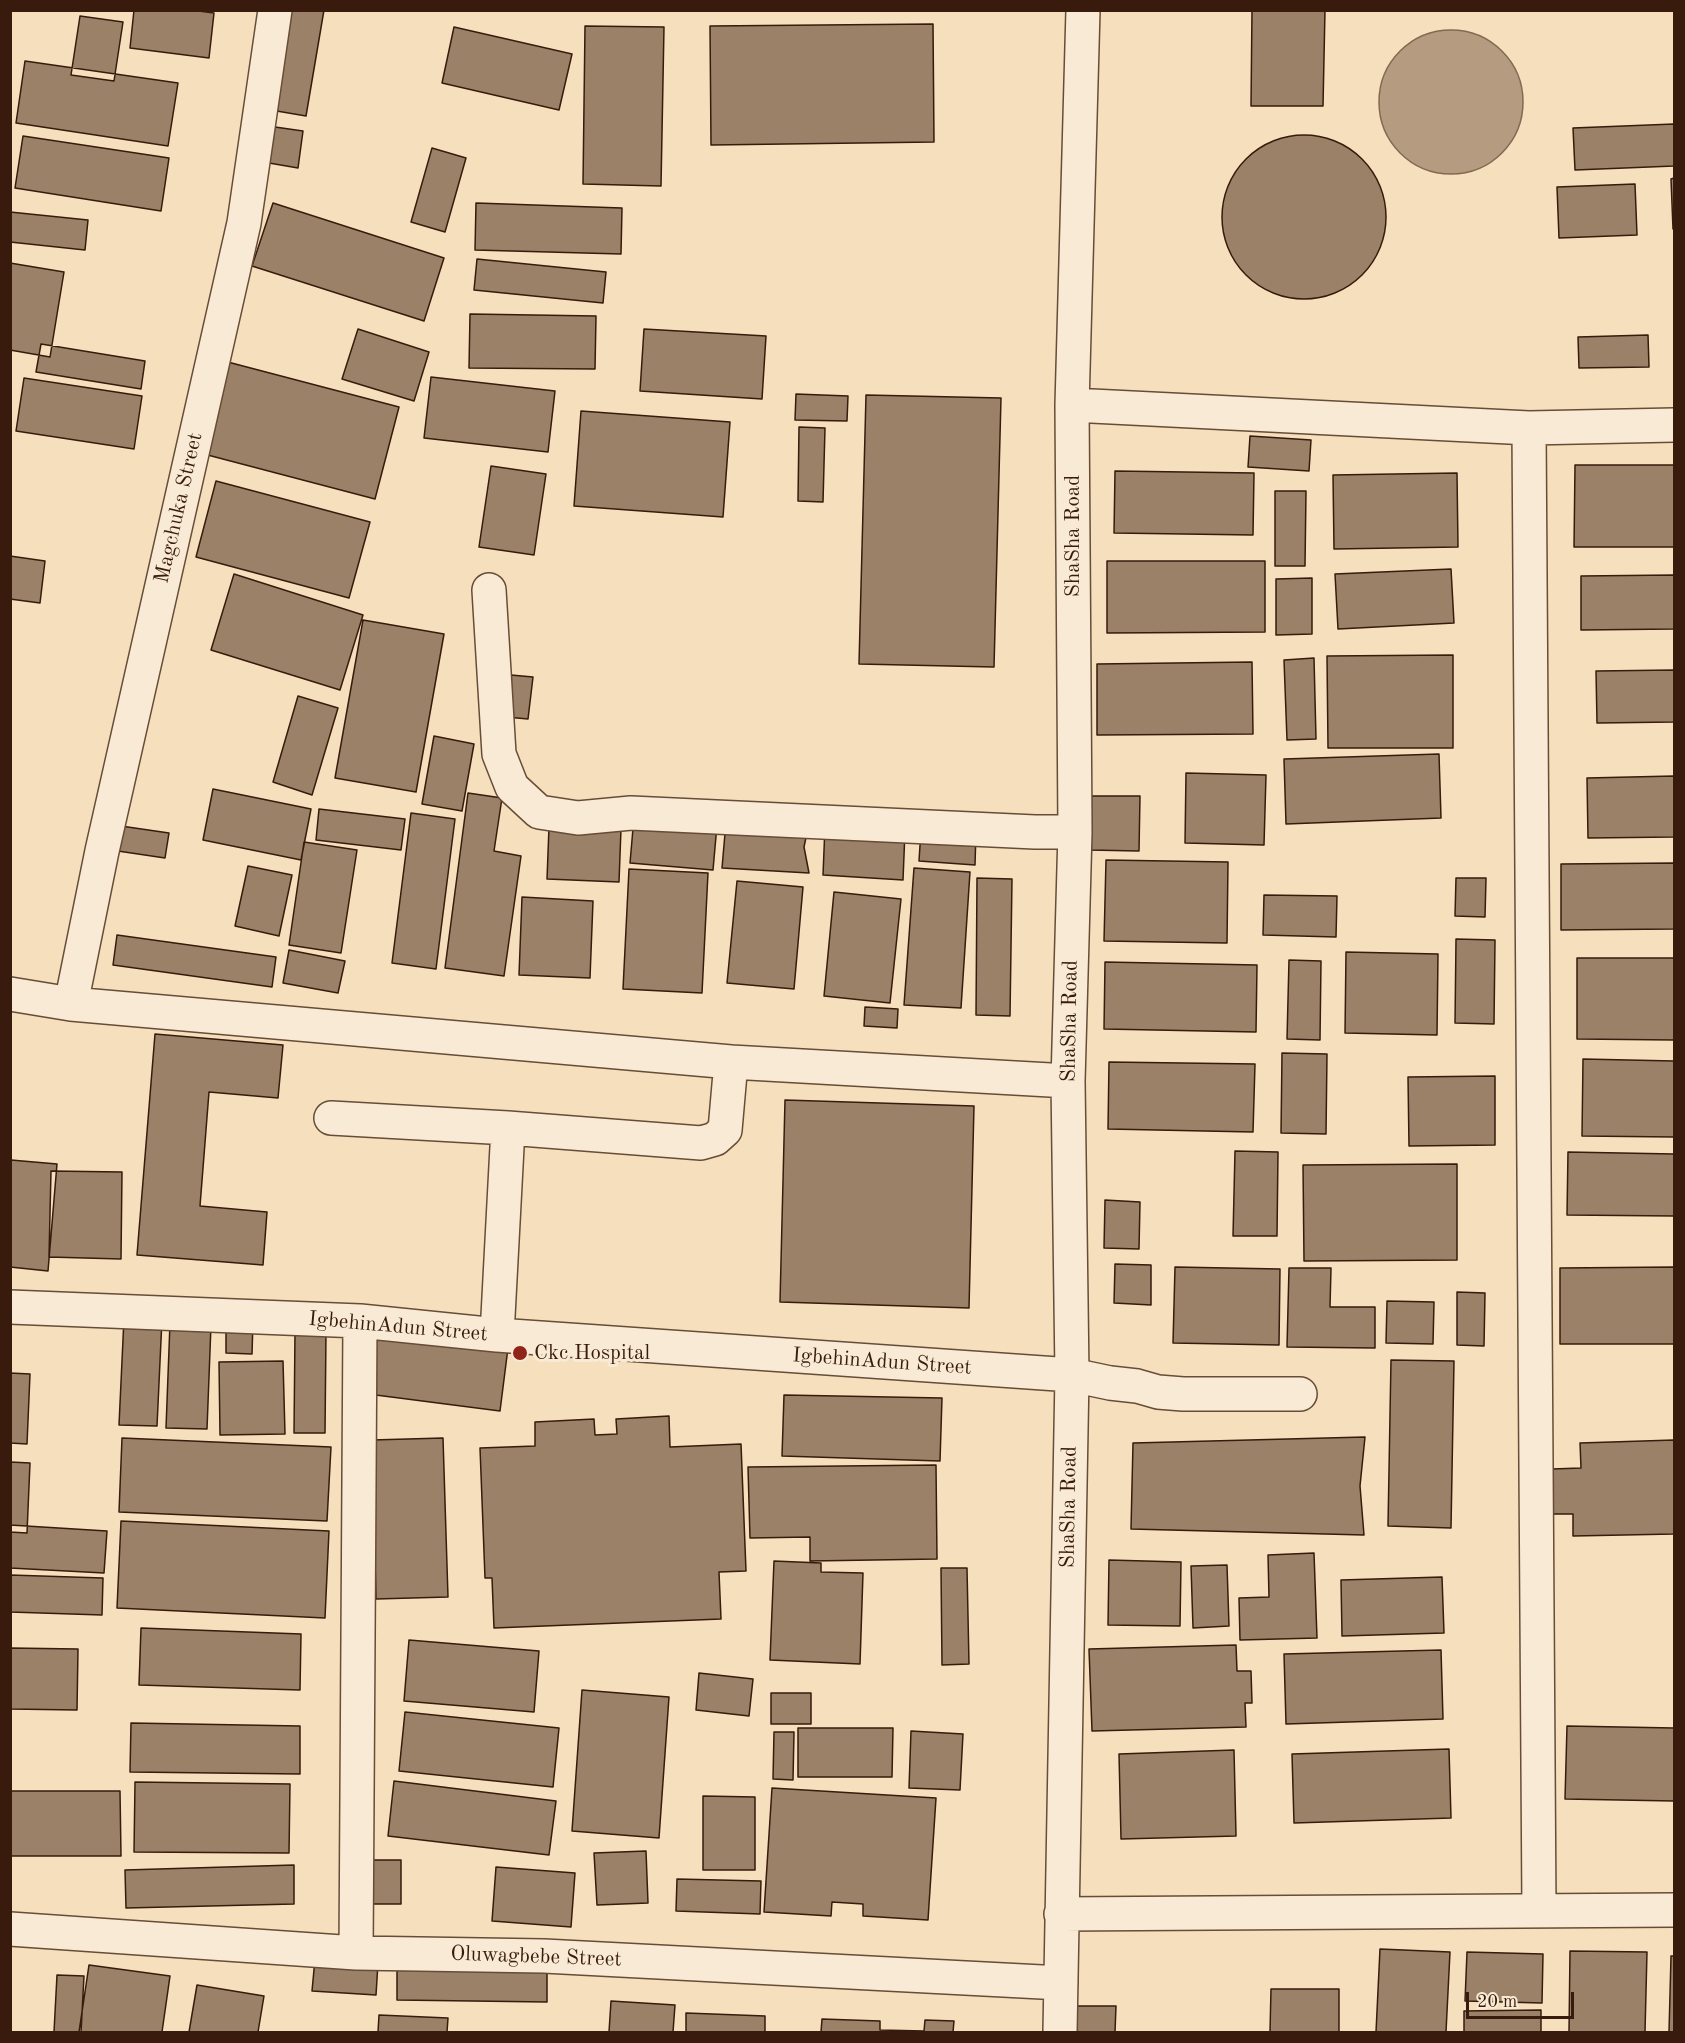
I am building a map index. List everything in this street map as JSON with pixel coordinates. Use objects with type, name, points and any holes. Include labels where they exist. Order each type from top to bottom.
[{"type":"street","name":"Magchuka Street","points":[[71,1004],[104,839],[244,223],[275,10]]},
{"type":"street","name":"ShaSha Road","points":[[1060,2032],[1072,1375],[1068,1082],[1075,832],[1072,405],[1083,10]]},
{"type":"street","points":[[1072,405],[1529,428],[1674,425]]},
{"type":"street","points":[[1529,428],[1539,1910]]},
{"type":"street","points":[[489,590],[499,754],[512,787],[539,812],[578,818],[631,813],[1075,832]]},
{"type":"street","points":[[10,994],[71,1004],[731,1062],[1068,1082]]},
{"type":"street","points":[[331,1118],[508,1128],[701,1143],[715,1139],[725,1131],[731,1062]]},
{"type":"street","points":[[497,1335],[508,1128]]},
{"type":"street","name":"IgbehinAdun Street","points":[[10,1307],[360,1321],[497,1335],[1072,1375],[1137,1386],[1158,1392],[1183,1394],[1300,1394]]},
{"type":"street","points":[[356,1953],[360,1321]]},
{"type":"street","points":[[1061,1914],[1674,1910]]},
{"type":"street","name":"Oluwagbebe Street","points":[[10,1929],[356,1953],[544,1956],[1061,1983]]},
{"type":"shaded area","points":[[1451,30],[1479,35],[1502,51],[1518,74],[1523,102],[1518,130],[1502,153],[1479,169],[1451,174],[1423,169],[1400,153],[1384,130],[1379,102],[1384,74],[1400,51],[1423,35]]},
{"type":"building","points":[[134,10],[191,10],[214,13],[209,58],[130,48]]},
{"type":"building","points":[[282,10],[324,10],[306,116],[265,109]]},
{"type":"building","points":[[1252,10],[1325,10],[1323,106],[1251,106]]},
{"type":"building","points":[[80,16],[123,22],[114,81],[71,75]]},
{"type":"building","points":[[933,24],[934,142],[711,145],[710,26]]},
{"type":"building","points":[[585,26],[664,27],[661,186],[583,184]]},
{"type":"building","points":[[454,27],[572,54],[559,110],[442,83]]},
{"type":"building","points":[[25,61],[178,83],[168,146],[16,123]]},
{"type":"building","points":[[1674,124],[1674,166],[1575,170],[1573,128]]},
{"type":"building","points":[[275,127],[303,131],[298,168],[269,163]]},
{"type":"building","points":[[1304,135],[1335,141],[1362,159],[1380,186],[1386,217],[1380,248],[1362,275],[1335,293],[1304,299],[1273,293],[1246,275],[1228,248],[1222,217],[1228,186],[1246,159],[1273,141]]},
{"type":"building","points":[[23,136],[169,158],[161,211],[15,188]]},
{"type":"building","points":[[432,148],[466,158],[445,232],[411,222]]},
{"type":"building","points":[[1674,178],[1674,229],[1673,229],[1671,179]]},
{"type":"building","points":[[1635,184],[1637,235],[1559,238],[1557,187]]},
{"type":"building","points":[[273,203],[444,258],[424,321],[252,266]]},
{"type":"building","points":[[476,203],[622,208],[621,254],[475,250]]},
{"type":"building","points":[[10,212],[88,220],[85,250],[10,242]]},
{"type":"building","points":[[477,259],[606,272],[603,303],[474,290]]},
{"type":"building","points":[[10,263],[64,272],[50,357],[10,350]]},
{"type":"building","points":[[470,314],[596,316],[595,369],[469,368]]},
{"type":"building","points":[[358,329],[429,352],[414,401],[342,379]]},
{"type":"building","points":[[644,329],[766,336],[762,399],[640,391]]},
{"type":"building","points":[[1648,335],[1649,367],[1579,368],[1578,337]]},
{"type":"building","points":[[41,344],[145,361],[141,389],[36,372]]},
{"type":"building","points":[[224,361],[399,407],[375,499],[200,453]]},
{"type":"building","points":[[431,377],[555,391],[548,452],[424,438]]},
{"type":"building","points":[[24,378],[142,396],[134,449],[16,431]]},
{"type":"building","points":[[796,394],[848,396],[847,421],[795,420]]},
{"type":"building","points":[[866,395],[1001,398],[994,667],[859,664]]},
{"type":"building","points":[[581,411],[730,422],[723,517],[574,506]]},
{"type":"building","points":[[799,427],[825,428],[823,502],[798,501]]},
{"type":"building","points":[[1250,436],[1311,440],[1309,471],[1248,467]]},
{"type":"building","points":[[1575,465],[1674,465],[1674,547],[1574,547]]},
{"type":"building","points":[[491,466],[546,474],[534,555],[479,547]]},
{"type":"building","points":[[1115,471],[1254,473],[1253,535],[1114,533]]},
{"type":"building","points":[[1457,473],[1458,547],[1334,549],[1333,475]]},
{"type":"building","points":[[216,481],[370,522],[349,598],[196,557]]},
{"type":"building","points":[[1275,491],[1306,491],[1305,566],[1275,566]]},
{"type":"building","points":[[10,556],[45,561],[40,603],[10,599]]},
{"type":"building","points":[[1107,561],[1265,561],[1265,632],[1107,633]]},
{"type":"building","points":[[1451,569],[1454,623],[1338,629],[1335,574]]},
{"type":"building","points":[[234,574],[363,615],[340,690],[211,650]]},
{"type":"building","points":[[1674,575],[1674,629],[1581,630],[1581,576]]},
{"type":"building","points":[[1312,578],[1312,634],[1276,635],[1276,579]]},
{"type":"building","points":[[363,620],[444,634],[416,792],[335,778]]},
{"type":"building","points":[[1453,655],[1453,748],[1328,748],[1327,656]]},
{"type":"building","points":[[1314,658],[1316,739],[1287,740],[1284,660]]},
{"type":"building","points":[[1252,662],[1253,734],[1097,735],[1097,664]]},
{"type":"building","points":[[1674,670],[1674,722],[1597,723],[1596,671]]},
{"type":"building","points":[[511,675],[533,677],[528,719],[506,717]]},
{"type":"building","points":[[298,696],[338,708],[312,795],[273,782]]},
{"type":"building","points":[[434,736],[474,744],[462,811],[422,804]]},
{"type":"building","points":[[1439,754],[1441,818],[1286,824],[1284,759]]},
{"type":"building","points":[[1186,773],[1266,775],[1264,845],[1185,843]]},
{"type":"building","points":[[1674,776],[1674,837],[1588,838],[1587,778]]},
{"type":"building","points":[[213,789],[311,809],[301,860],[203,840]]},
{"type":"building","points":[[468,793],[502,798],[494,851],[521,856],[504,976],[445,968]]},
{"type":"building","points":[[1090,796],[1140,796],[1139,851],[1089,850]]},
{"type":"building","points":[[319,809],[405,819],[401,850],[316,840]]},
{"type":"building","points":[[411,813],[455,819],[436,969],[392,963]]},
{"type":"building","points":[[634,817],[717,825],[713,870],[630,863]]},
{"type":"building","points":[[726,822],[808,828],[804,847],[809,873],[722,868]]},
{"type":"building","points":[[114,825],[169,833],[165,858],[111,850]]},
{"type":"building","points":[[825,826],[905,831],[903,880],[823,875]]},
{"type":"building","points":[[549,827],[621,829],[619,882],[547,879]]},
{"type":"building","points":[[921,830],[976,832],[975,865],[919,861]]},
{"type":"building","points":[[304,842],[357,850],[341,953],[289,945]]},
{"type":"building","points":[[1106,860],[1228,862],[1227,943],[1104,941]]},
{"type":"building","points":[[1674,863],[1674,929],[1561,930],[1561,864]]},
{"type":"building","points":[[248,866],[292,875],[279,936],[235,926]]},
{"type":"building","points":[[914,868],[970,872],[961,1008],[904,1005]]},
{"type":"building","points":[[629,869],[708,873],[702,993],[623,989]]},
{"type":"building","points":[[977,878],[1012,879],[1010,1016],[976,1015]]},
{"type":"building","points":[[1456,878],[1486,878],[1485,917],[1455,916]]},
{"type":"building","points":[[737,881],[803,887],[794,989],[727,983]]},
{"type":"building","points":[[834,892],[901,899],[890,1003],[824,996]]},
{"type":"building","points":[[1264,895],[1337,896],[1336,937],[1263,935]]},
{"type":"building","points":[[522,897],[593,901],[590,978],[519,975]]},
{"type":"building","points":[[117,935],[276,957],[272,987],[113,965]]},
{"type":"building","points":[[1456,939],[1495,940],[1494,1024],[1455,1023]]},
{"type":"building","points":[[289,950],[345,961],[338,993],[283,983]]},
{"type":"building","points":[[1346,952],[1438,954],[1437,1035],[1345,1033]]},
{"type":"building","points":[[1577,958],[1674,958],[1674,1040],[1577,1039]]},
{"type":"building","points":[[1289,960],[1321,961],[1320,1040],[1287,1039]]},
{"type":"building","points":[[1105,962],[1257,965],[1256,1032],[1104,1029]]},
{"type":"building","points":[[865,1007],[898,1009],[897,1028],[864,1026]]},
{"type":"building","points":[[155,1034],[283,1045],[278,1098],[209,1092],[200,1206],[267,1212],[263,1265],[137,1255]]},
{"type":"building","points":[[1282,1053],[1327,1054],[1326,1134],[1281,1133]]},
{"type":"building","points":[[1583,1059],[1674,1061],[1674,1137],[1582,1136]]},
{"type":"building","points":[[1109,1062],[1255,1064],[1253,1132],[1108,1129]]},
{"type":"building","points":[[1495,1076],[1495,1145],[1409,1146],[1408,1077]]},
{"type":"building","points":[[785,1100],[974,1106],[969,1308],[780,1302]]},
{"type":"building","points":[[1235,1151],[1278,1152],[1277,1236],[1233,1236]]},
{"type":"building","points":[[1568,1152],[1674,1154],[1674,1216],[1567,1215]]},
{"type":"building","points":[[11,1160],[57,1164],[48,1271],[10,1267]]},
{"type":"building","points":[[1457,1164],[1457,1260],[1304,1261],[1303,1165]]},
{"type":"building","points":[[51,1171],[122,1172],[121,1259],[49,1257]]},
{"type":"building","points":[[1105,1200],[1140,1202],[1139,1249],[1104,1248]]},
{"type":"building","points":[[1115,1264],[1151,1265],[1151,1305],[1114,1303]]},
{"type":"building","points":[[1175,1267],[1280,1269],[1279,1345],[1173,1343]]},
{"type":"building","points":[[1674,1267],[1674,1344],[1560,1344],[1560,1268]]},
{"type":"building","points":[[1289,1268],[1331,1268],[1330,1307],[1375,1307],[1375,1348],[1287,1347]]},
{"type":"building","points":[[1457,1292],[1485,1293],[1484,1346],[1457,1345]]},
{"type":"building","points":[[1387,1301],[1434,1302],[1433,1344],[1386,1343]]},
{"type":"building","points":[[124,1318],[162,1319],[157,1426],[119,1425]]},
{"type":"building","points":[[226,1320],[253,1321],[252,1354],[226,1353]]},
{"type":"building","points":[[170,1323],[211,1325],[207,1429],[166,1428]]},
{"type":"building","points":[[376,1331],[508,1348],[500,1411],[368,1394]]},
{"type":"building","points":[[295,1332],[326,1332],[325,1433],[294,1433]]},
{"type":"building","points":[[1391,1360],[1454,1361],[1451,1528],[1388,1526]]},
{"type":"building","points":[[283,1361],[285,1434],[220,1435],[219,1362]]},
{"type":"building","points":[[10,1373],[30,1374],[27,1444],[10,1443]]},
{"type":"building","points":[[784,1395],[942,1398],[940,1461],[782,1456]]},
{"type":"building","points":[[669,1416],[670,1447],[741,1444],[746,1571],[719,1572],[721,1619],[494,1628],[492,1578],[485,1578],[480,1448],[535,1446],[535,1422],[594,1419],[595,1435],[617,1434],[616,1419]]},
{"type":"building","points":[[1365,1437],[1360,1486],[1364,1535],[1131,1529],[1133,1443]]},
{"type":"building","points":[[122,1438],[331,1447],[327,1521],[119,1512]]},
{"type":"building","points":[[443,1438],[448,1597],[376,1599],[372,1440]]},
{"type":"building","points":[[1674,1440],[1674,1534],[1573,1536],[1573,1514],[1553,1514],[1552,1469],[1581,1468],[1580,1443]]},
{"type":"building","points":[[10,1462],[30,1463],[27,1533],[10,1532]]},
{"type":"building","points":[[936,1465],[937,1559],[810,1561],[810,1537],[750,1538],[748,1467]]},
{"type":"building","points":[[121,1521],[329,1531],[325,1618],[117,1608]]},
{"type":"building","points":[[10,1525],[107,1531],[104,1573],[10,1568]]},
{"type":"building","points":[[1314,1553],[1317,1638],[1240,1640],[1239,1598],[1269,1597],[1268,1555]]},
{"type":"building","points":[[1109,1560],[1181,1562],[1180,1626],[1108,1625]]},
{"type":"building","points":[[774,1561],[821,1563],[821,1572],[863,1573],[860,1664],[770,1660]]},
{"type":"building","points":[[1227,1565],[1229,1626],[1193,1628],[1191,1566]]},
{"type":"building","points":[[941,1568],[967,1568],[969,1664],[942,1665]]},
{"type":"building","points":[[10,1575],[103,1578],[102,1615],[10,1612]]},
{"type":"building","points":[[1442,1577],[1444,1633],[1342,1636],[1341,1580]]},
{"type":"building","points":[[141,1628],[301,1634],[300,1690],[139,1685]]},
{"type":"building","points":[[409,1640],[539,1651],[534,1712],[404,1701]]},
{"type":"building","points":[[1236,1645],[1237,1671],[1251,1671],[1252,1703],[1245,1703],[1246,1727],[1092,1731],[1089,1649]]},
{"type":"building","points":[[10,1648],[78,1649],[77,1710],[10,1709]]},
{"type":"building","points":[[1441,1650],[1443,1719],[1286,1724],[1284,1654]]},
{"type":"building","points":[[699,1673],[753,1679],[749,1716],[696,1710]]},
{"type":"building","points":[[582,1690],[669,1697],[659,1838],[572,1831]]},
{"type":"building","points":[[771,1693],[811,1693],[811,1724],[771,1724]]},
{"type":"building","points":[[405,1712],[559,1728],[553,1787],[399,1771]]},
{"type":"building","points":[[131,1723],[300,1726],[300,1774],[130,1772]]},
{"type":"building","points":[[1567,1726],[1674,1728],[1674,1801],[1565,1799]]},
{"type":"building","points":[[798,1728],[893,1728],[892,1777],[798,1777]]},
{"type":"building","points":[[911,1731],[963,1734],[960,1790],[909,1788]]},
{"type":"building","points":[[774,1732],[794,1732],[793,1780],[773,1779]]},
{"type":"building","points":[[1449,1749],[1451,1818],[1294,1823],[1292,1754]]},
{"type":"building","points":[[1234,1750],[1236,1836],[1121,1839],[1119,1754]]},
{"type":"building","points":[[394,1781],[556,1801],[549,1855],[388,1836]]},
{"type":"building","points":[[135,1782],[290,1784],[289,1853],[134,1852]]},
{"type":"building","points":[[772,1788],[936,1798],[928,1920],[863,1916],[863,1904],[832,1902],[831,1916],[764,1912]]},
{"type":"building","points":[[10,1791],[120,1791],[121,1856],[10,1856]]},
{"type":"building","points":[[703,1796],[755,1797],[755,1870],[703,1870]]},
{"type":"building","points":[[646,1851],[648,1903],[597,1905],[594,1853]]},
{"type":"building","points":[[364,1860],[401,1860],[401,1904],[364,1904]]},
{"type":"building","points":[[294,1865],[294,1904],[126,1908],[125,1870]]},
{"type":"building","points":[[496,1867],[575,1873],[571,1927],[492,1921]]},
{"type":"building","points":[[677,1879],[761,1881],[760,1914],[676,1911]]},
{"type":"building","points":[[1380,1949],[1450,1952],[1446,2032],[1376,2032]]},
{"type":"building","points":[[1570,1951],[1647,1952],[1645,2032],[1569,2032]]},
{"type":"building","points":[[1467,1952],[1543,1954],[1542,2003],[1465,2001]]},
{"type":"building","points":[[1671,1956],[1674,1956],[1674,2032],[1669,2032]]},
{"type":"building","points":[[315,1959],[378,1963],[376,1995],[312,1991]]},
{"type":"building","points":[[397,1962],[547,1962],[547,2002],[397,2000]]},
{"type":"building","points":[[89,1965],[170,1976],[162,2032],[79,2032]]},
{"type":"building","points":[[57,1975],[84,1976],[81,2032],[54,2032]]},
{"type":"building","points":[[197,1985],[264,1996],[258,2032],[189,2032]]},
{"type":"building","points":[[1271,1989],[1339,1989],[1339,2032],[1270,2032]]},
{"type":"building","points":[[611,2001],[675,2005],[673,2032],[609,2032]]},
{"type":"building","points":[[1068,2006],[1116,2006],[1115,2032],[1067,2032]]},
{"type":"building","points":[[1541,2010],[1541,2032],[1464,2032],[1464,2011]]},
{"type":"building","points":[[686,2013],[765,2016],[765,2032],[686,2032]]},
{"type":"building","points":[[379,2015],[448,2018],[447,2032],[378,2032]]},
{"type":"building","points":[[822,2019],[880,2021],[880,2030],[924,2031],[925,2020],[954,2021],[953,2032],[821,2032]]},
{"type":"place","name":"Ckc Hospital","points":[[520,1353]]}]
